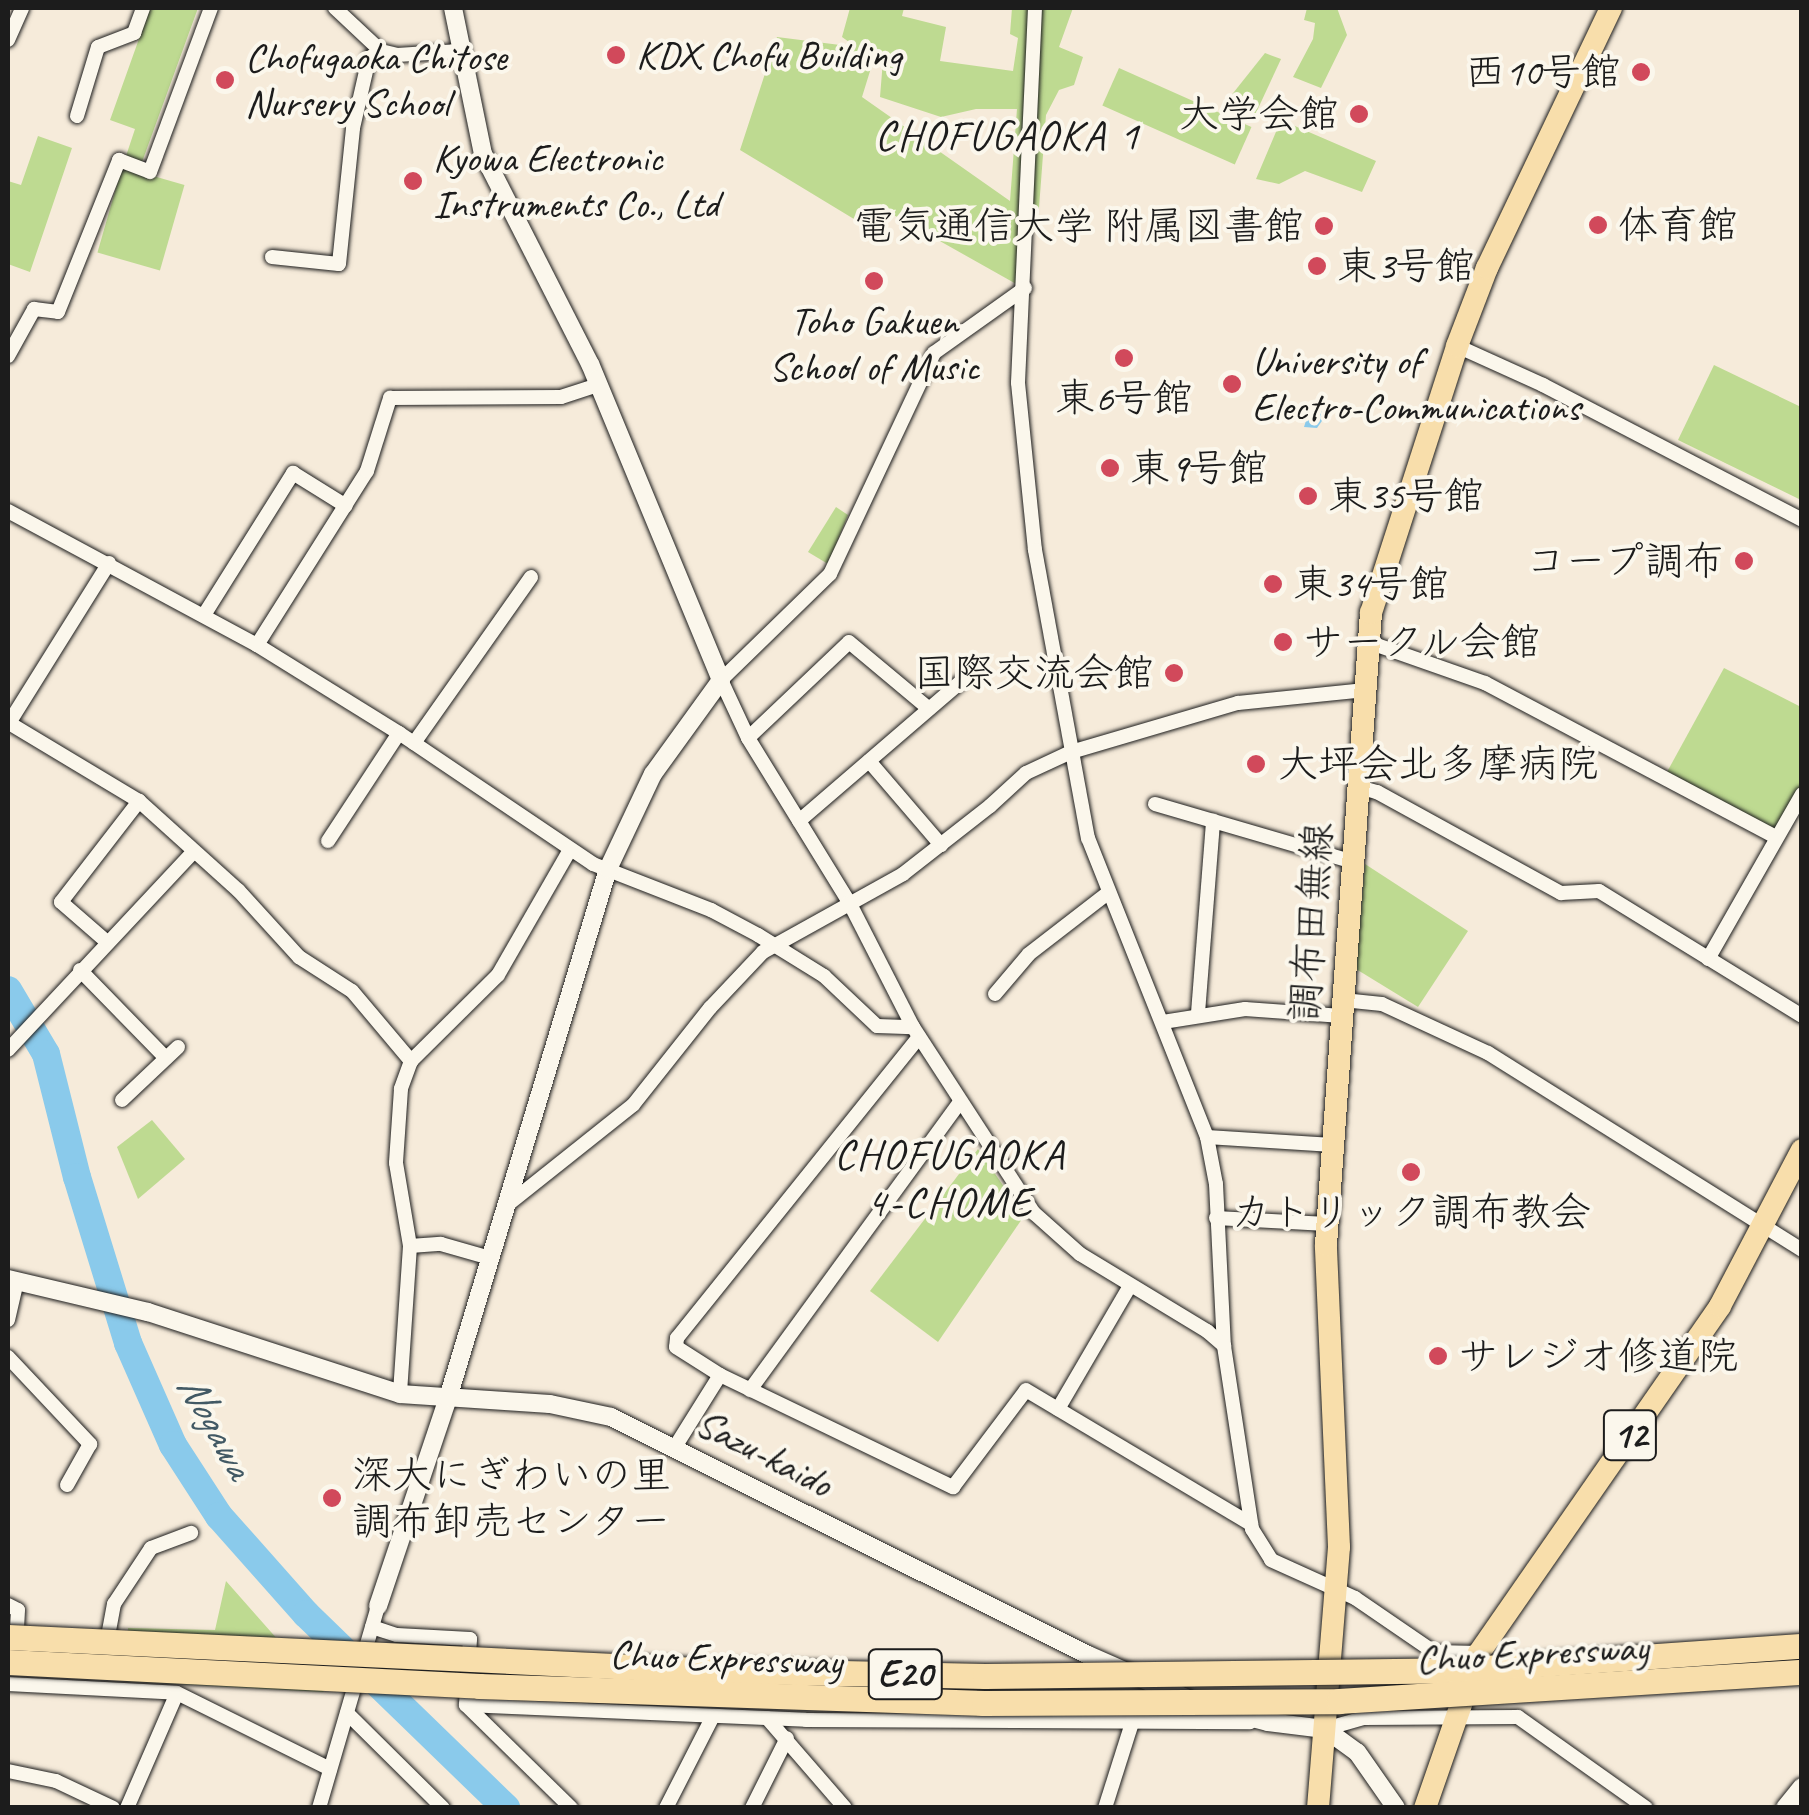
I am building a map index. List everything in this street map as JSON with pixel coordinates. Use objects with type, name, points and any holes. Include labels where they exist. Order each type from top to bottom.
[{"type":"highway","name":"Chuo Expressway","points":[[8,1637],[697,1670],[984,1676],[1436,1671],[1802,1646]]},
{"type":"highway","name":"Chuo Expressway","points":[[10,1677],[984,1703],[1340,1701],[1802,1672]]},
{"type":"highway","points":[[1340,1701],[1554,1703],[1802,1687]]},
{"type":"main road","name":"調布田無線","points":[[1318,1808],[1337,1589],[1327,1224],[1371,613],[1457,346],[1493,256],[1611,8]]},
{"type":"main road","name":"12","points":[[1425,1808],[1479,1653],[1720,1306],[1802,1150]]},
{"type":"street","points":[[8,40],[22,8]]},
{"type":"street","points":[[77,116],[98,46],[134,33],[143,8]]},
{"type":"street","points":[[8,356],[34,309],[58,312],[119,160],[150,172],[211,8]]},
{"type":"street","points":[[335,8],[381,52],[397,55],[460,50]]},
{"type":"street","points":[[453,8],[483,154],[599,385],[720,680],[748,738],[849,902],[916,1032],[1034,1213],[1080,1254],[1208,1331],[1224,1346]]},
{"type":"street","points":[[1035,8],[1018,384],[1035,550],[1088,838],[1136,968],[1163,1022],[1207,1137],[1224,1346],[1251,1524],[1260,1550],[1271,1560],[1337,1589],[1434,1652],[1479,1653]]},
{"type":"street","points":[[272,257],[338,264],[353,128],[369,58],[381,52]]},
{"type":"street","points":[[319,1808],[378,1606],[448,1398],[608,869],[654,774],[720,680],[830,574],[934,353],[1024,288]]},
{"type":"street","points":[[1457,346],[1802,520]]},
{"type":"street","points":[[257,646],[367,471],[390,398],[562,397],[599,385]]},
{"type":"street","points":[[204,615],[293,473],[346,506]]},
{"type":"street","points":[[8,511],[257,646],[399,732],[570,850],[711,910],[824,976],[878,1026],[916,1032]]},
{"type":"street","points":[[109,563],[8,723],[138,802],[238,890],[298,958],[352,991],[410,1061]]},
{"type":"street","points":[[414,742],[531,577]]},
{"type":"street","points":[[748,738],[849,642],[929,709]]},
{"type":"street","points":[[1368,642],[1485,683],[1776,837]]},
{"type":"street","points":[[799,821],[964,680]]},
{"type":"street","points":[[506,1206],[633,1106],[730,985],[763,952],[878,889],[941,845],[1026,773],[1071,752],[1238,703],[1365,690]]},
{"type":"street","points":[[328,840],[399,732]]},
{"type":"street","points":[[868,762],[941,845]]},
{"type":"street","points":[[1360,788],[1378,792],[1561,893],[1599,890],[1802,1016]]},
{"type":"street","points":[[1708,959],[1802,794]]},
{"type":"street","points":[[107,942],[62,902],[138,802]]},
{"type":"street","points":[[1155,804],[1353,862]]},
{"type":"street","points":[[1198,1013],[1213,821]]},
{"type":"street","points":[[400,1394],[410,1246],[396,1163],[401,1089],[410,1061],[498,975],[570,850]]},
{"type":"street","points":[[8,1050],[41,1010],[194,851]]},
{"type":"street","points":[[995,994],[1030,954],[1108,893]]},
{"type":"street","points":[[80,970],[166,1058]]},
{"type":"street","points":[[1163,1022],[1198,1013],[1245,1009],[1382,1004],[1488,1053],[1802,1250]]},
{"type":"street","points":[[916,1032],[677,1338],[676,1347],[720,1375],[954,1487],[1026,1390],[1251,1524]]},
{"type":"street","points":[[122,1100],[178,1047]]},
{"type":"street","points":[[750,1390],[960,1102]]},
{"type":"street","points":[[1207,1137],[1333,1146]]},
{"type":"street","points":[[1216,1218],[1327,1224]]},
{"type":"street","points":[[410,1246],[441,1244],[490,1258]]},
{"type":"street","points":[[8,1320],[12,1280]]},
{"type":"street","name":"Sazu-kaido","points":[[12,1280],[148,1312],[400,1394],[550,1404],[610,1416],[1088,1656],[1221,1712],[1325,1730]]},
{"type":"street","points":[[1058,1409],[1130,1286]]},
{"type":"street","points":[[8,1357],[90,1444],[67,1485]]},
{"type":"street","points":[[675,1447],[720,1375]]},
{"type":"street","points":[[102,1689],[114,1604],[152,1548],[191,1532]]},
{"type":"street","points":[[8,1605],[18,1610],[10,1677],[177,1694],[330,1769]]},
{"type":"street","points":[[372,1627],[397,1635],[470,1639],[466,1705],[571,1808]]},
{"type":"street","points":[[126,1808],[177,1694]]},
{"type":"street","points":[[466,1705],[766,1718],[1268,1722]]},
{"type":"street","points":[[347,1712],[444,1808]]},
{"type":"street","points":[[666,1808],[713,1716]]},
{"type":"street","points":[[766,1718],[788,1738],[843,1806]]},
{"type":"street","points":[[1325,1730],[1362,1718],[1525,1719],[1646,1808]]},
{"type":"street","points":[[1105,1808],[1132,1723]]},
{"type":"street","points":[[1325,1730],[1358,1752],[1396,1808]]},
{"type":"street","points":[[752,1808],[788,1738]]},
{"type":"street","points":[[8,1771],[56,1782],[113,1808]]},
{"type":"street","points":[[1784,1808],[1802,1787]]},
{"type":"green space","points":[[150,8],[198,8],[142,162],[126,156],[135,129],[110,120]]},
{"type":"green space","points":[[850,8],[904,8],[902,16],[946,27],[940,61],[1013,71],[1018,38],[1010,34],[1012,8],[1073,8],[1059,47],[1083,57],[1074,85],[1059,90],[1046,115],[1038,221],[1021,222],[1018,285],[890,213],[877,233],[740,150],[777,37],[856,47],[842,37]],"holes":[[[875,55],[883,60],[880,97],[941,117],[976,109],[1017,109],[1010,201],[862,97]]]},
{"type":"green space","points":[[1307,8],[1337,8],[1347,35],[1321,88],[1293,77],[1313,39],[1315,23],[1304,20]]},
{"type":"green space","points":[[1265,53],[1281,59],[1255,115],[1226,102]]},
{"type":"green space","points":[[1119,68],[1251,127],[1235,164],[1102,105]]},
{"type":"green space","points":[[1281,120],[1376,161],[1362,192],[1305,171],[1279,184],[1256,179]]},
{"type":"green space","points":[[38,136],[72,148],[30,272],[8,264],[8,181],[21,185]]},
{"type":"green space","points":[[122,167],[184,185],[160,270],[97,253]]},
{"type":"green space","points":[[1714,365],[1801,407],[1801,500],[1678,440]]},
{"type":"green space","points":[[836,507],[848,515],[828,564],[808,552]]},
{"type":"green space","points":[[1724,668],[1801,707],[1801,788],[1777,833],[1667,772]]},
{"type":"green space","points":[[1365,864],[1468,931],[1418,1007],[1356,969]]},
{"type":"green space","points":[[152,1120],[185,1159],[138,1199],[117,1147]]},
{"type":"green space","points":[[978,1149],[1024,1216],[938,1342],[870,1291]]},
{"type":"green space","points":[[226,1581],[324,1692],[121,1681],[128,1628],[215,1630]]},
{"type":"water","points":[[1327,405],[1331,408],[1317,428],[1304,427],[1309,411]]},
{"type":"waterway","name":"Nogawa","points":[[8,990],[46,1054],[77,1177],[128,1343],[173,1445],[219,1516],[306,1614],[506,1808]]},
{"type":"place","name":"KDX Chofu Building","points":[[616,55]]},
{"type":"place","name":"西10号館","points":[[1641,72]]},
{"type":"place","name":"Chofugaoka Chitose Nursery School","points":[[225,80]]},
{"type":"place","name":"大学会館","points":[[1359,114]]},
{"type":"place","name":"Kyowa Electronic Instruments Co., Ltd","points":[[413,181]]},
{"type":"place","name":"体育館","points":[[1598,225]]},
{"type":"place","name":"電気通信大学 附属図書館","points":[[1324,226]]},
{"type":"place","name":"東3号館","points":[[1317,266]]},
{"type":"place","name":"Toho Gakuen School of Music","points":[[874,281]]},
{"type":"place","name":"東6号館","points":[[1124,358]]},
{"type":"place","name":"University of Electro-Communications","points":[[1232,384]]},
{"type":"place","name":"東9号館","points":[[1110,468]]},
{"type":"place","name":"東35号館","points":[[1308,496]]},
{"type":"place","name":"コープ調布","points":[[1744,561]]},
{"type":"place","name":"東34号館","points":[[1273,584]]},
{"type":"place","name":"サークル会館","points":[[1283,642]]},
{"type":"place","name":"国際交流会館","points":[[1174,673]]},
{"type":"place","name":"大坪会北多摩病院","points":[[1256,764]]},
{"type":"place","name":"カトリック調布教会","points":[[1411,1172]]},
{"type":"place","name":"サレジオ修道院","points":[[1438,1356]]},
{"type":"place","name":"深大にぎわいの里 調布卸売センター","points":[[332,1498]]},
{"type":"district","name":"CHOFUGAOKA 1","points":[[1008,136]]},
{"type":"district","name":"CHOFUGAOKA 4-CHOME","points":[[950,1179]]}]
